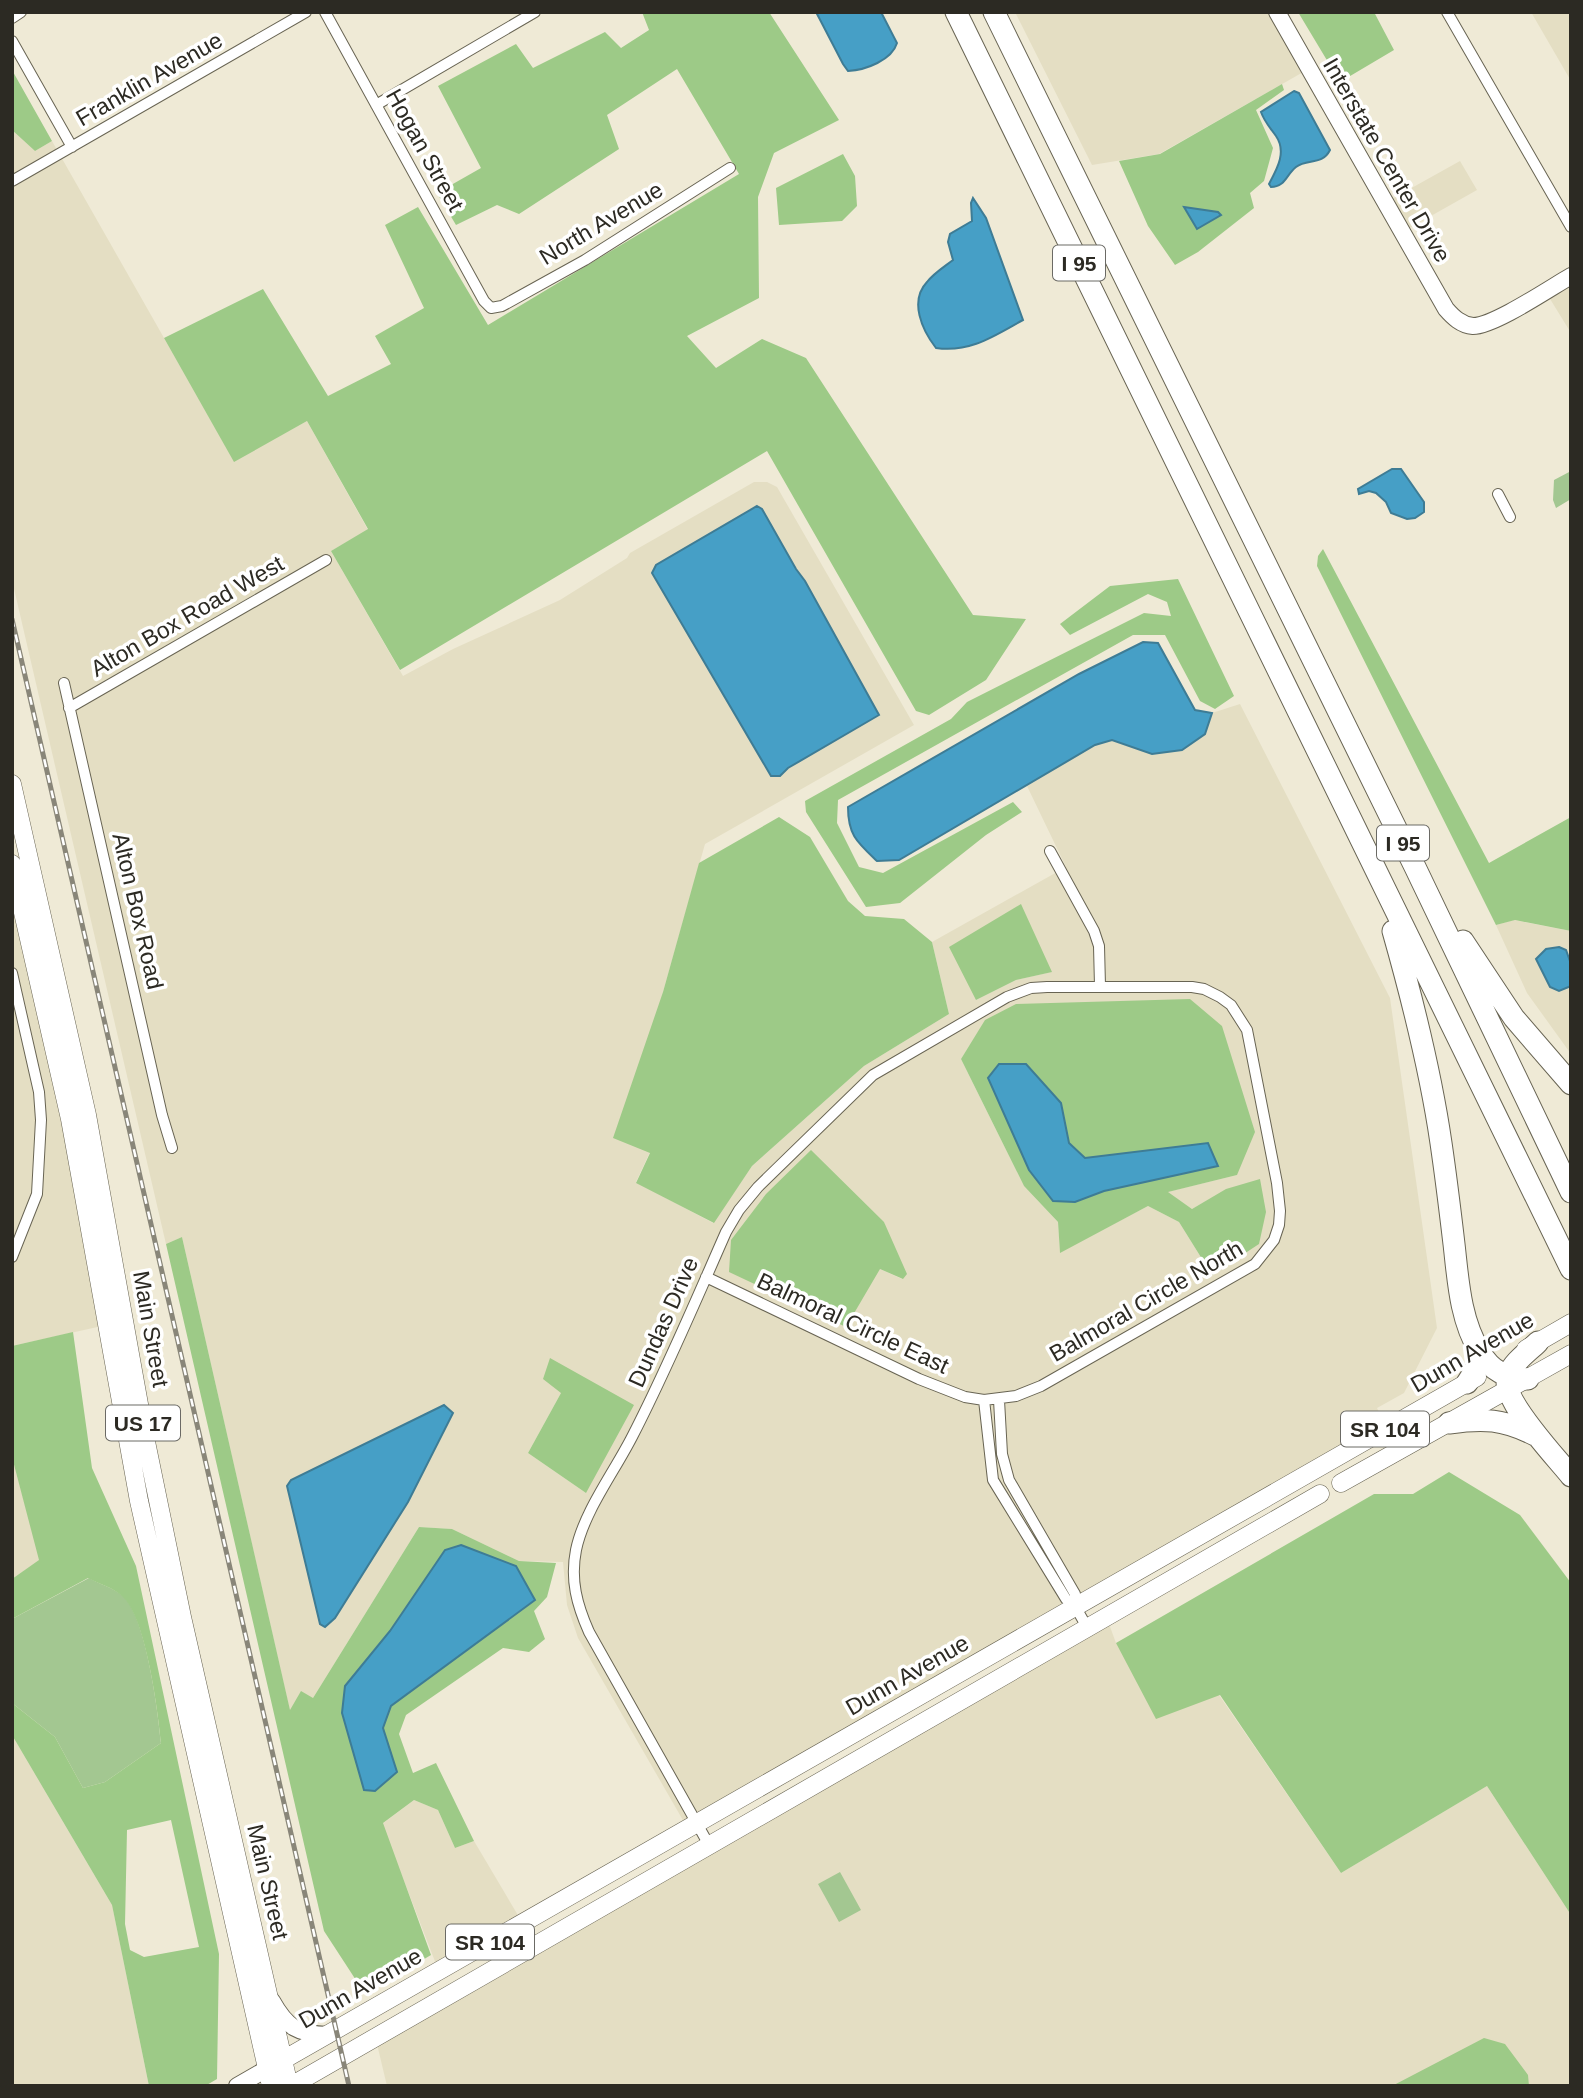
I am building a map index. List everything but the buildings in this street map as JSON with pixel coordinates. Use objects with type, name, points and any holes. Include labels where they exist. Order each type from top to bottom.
[{"type":"highway","name":"I 95","points":[[956,12],[1571,1269]]},
{"type":"highway","name":"I 95","points":[[993,12],[1415,867],[1571,1192]]},
{"type":"highway","points":[[1415,867],[1514,1018],[1571,1084]]},
{"type":"highway","points":[[1378,878],[1403,966],[1440,1140],[1461,1300],[1503,1373],[1520,1413],[1571,1476]]},
{"type":"highway","points":[[1503,1373],[1538,1342]]},
{"type":"highway","points":[[1467,1382],[1479,1364],[1503,1373]]},
{"type":"highway","points":[[1449,1423],[1478,1419],[1498,1420],[1541,1438]]},
{"type":"main road","name":"Main Street","points":[[12,784],[85,1104],[148,1499],[290,2086]]},
{"type":"main road","name":"Main Street","points":[[12,864],[70,1119],[269,2077]]},
{"type":"main road","name":"Dunn Avenue","points":[[1538,1342],[1571,1323]]},
{"type":"main road","name":"SR 104","points":[[1341,1483],[1449,1423],[1503,1373],[1571,1353]]},
{"type":"main road","name":"Dunn Avenue","points":[[283,2060],[1467,1382]]},
{"type":"main road","name":"SR 104","points":[[290,2086],[1320,1494]]},
{"type":"street","points":[[12,18],[21,12]]},
{"type":"street","name":"Franklin Avenue","points":[[12,181],[306,12]]},
{"type":"street","name":"Hogan Street","points":[[324,12],[484,301],[491,308]]},
{"type":"street","points":[[376,105],[535,12]]},
{"type":"street","name":"Interstate Center Drive","points":[[1277,12],[1446,309],[1455,319],[1471,326],[1491,322],[1571,276]]},
{"type":"street","points":[[1447,12],[1571,227]]},
{"type":"street","points":[[12,41],[72,147]]},
{"type":"street","name":"North Avenue","points":[[491,308],[502,306],[585,260],[730,168]]},
{"type":"street","points":[[1498,494],[1510,517]]},
{"type":"street","name":"Alton Box Road West","points":[[69,708],[326,560]]},
{"type":"street","name":"Alton Box Road","points":[[64,683],[162,1115],[172,1147]]},
{"type":"street","points":[[1050,851],[1094,931],[1099,946],[1100,986]]},
{"type":"street","points":[[12,973],[37,1081],[41,1120],[37,1194],[12,1257]]},
{"type":"street","name":"Dundas Drive","points":[[709,1845],[589,1632],[577,1601],[573,1574],[577,1547],[587,1520],[649,1402],[726,1232],[748,1198],[883,1067],[1015,993],[1047,987],[1204,989],[1231,1005],[1247,1030],[1277,1183],[1279,1225],[1274,1240],[1265,1253]]},
{"type":"street","name":"Balmoral Circle North","points":[[999,1400],[1023,1394],[1047,1383],[1255,1264],[1265,1253]]},
{"type":"street","name":"Balmoral Circle East","points":[[706,1277],[919,1379],[965,1397],[999,1400]]},
{"type":"street","points":[[984,1400],[993,1480],[1066,1600],[1075,1606],[1088,1629]]},
{"type":"street","points":[[999,1400],[1002,1454],[1009,1480],[1075,1594],[1075,1606]]},
{"type":"street","points":[[1309,1473],[1320,1494]]},
{"type":"street","name":"SR 104","points":[[1320,1494],[1341,1483]]},
{"type":"street","points":[[268,1996],[280,2016],[292,2027],[312,2035],[328,2035]]},
{"type":"street","name":"Dunn Avenue","points":[[237,2086],[269,2077],[283,2060]]},
{"type":"shaded area","points":[[1015,12],[1271,12],[1305,71],[1159,154],[1092,165]]},
{"type":"shaded area","points":[[1531,12],[1571,12],[1571,81]]},
{"type":"shaded area","points":[[12,130],[35,151],[52,141],[234,461],[307,421],[368,530],[331,551],[403,676],[453,649],[560,600],[627,558],[630,553],[754,482],[767,482],[777,487],[914,725],[705,844],[663,992],[650,1152],[636,1182],[713,1223],[752,1166],[864,1066],[949,1014],[932,942],[1066,867],[1027,786],[1095,745],[1112,740],[1152,754],[1205,734],[1212,713],[1240,704],[1390,998],[1437,1328],[1404,1393],[1377,1408],[1384,1422],[684,1822],[578,1638],[567,1605],[563,1562],[519,1561],[452,1529],[419,1527],[313,1698],[290,1711],[182,1237],[166,1244],[12,580]],"holes":[[[1021,905],[1051,972],[1016,980],[976,1000]],[[985,1021],[1237,1175],[1167,1192],[1192,1209],[1226,1190],[1212,1275],[1179,1222],[1148,1206],[1060,1252],[1058,1222],[1024,1186],[961,1059]],[[884,1222],[902,1279],[880,1269]],[[561,1393],[586,1493],[528,1453]]]},
{"type":"shaded area","points":[[1460,161],[1477,190],[1406,230],[1390,200]]},
{"type":"shaded area","points":[[1571,280],[1571,333],[1547,294]]},
{"type":"shaded area","points":[[12,887],[65,1117],[102,1326],[12,1346]]},
{"type":"shaded area","points":[[1514,920],[1571,931],[1571,1054],[1527,993],[1496,925]]},
{"type":"shaded area","points":[[12,1457],[40,1560],[12,1579]]},
{"type":"shaded area","points":[[1109,1624],[1116,1643],[1219,1695],[1341,1873],[1487,1786],[1571,1915],[1571,2086],[387,2086],[377,2044]]},
{"type":"shaded area","points":[[12,1735],[112,1905],[149,2086],[12,2086]]},
{"type":"shaded area","points":[[414,1800],[438,1810],[455,1848],[474,1841],[519,1917],[436,1964],[382,1824]]},
{"type":"green space","points":[[642,12],[769,12],[839,120],[774,153],[758,197],[759,298],[687,336],[716,368],[762,339],[806,358],[973,615],[1026,619],[986,680],[929,715],[916,711],[767,451],[400,670],[331,551],[368,529],[307,421],[234,462],[164,338],[263,289],[328,396],[391,364],[375,336],[424,308],[385,225],[418,207],[488,325],[739,174],[677,69],[607,115],[619,149],[519,214],[497,205],[456,225],[437,193],[481,168],[438,86],[516,44],[533,68],[605,32],[621,48],[649,30]]},
{"type":"green space","points":[[1298,12],[1374,12],[1394,50],[1340,82]]},
{"type":"green space","points":[[12,70],[52,141],[35,151],[12,130]]},
{"type":"green space","points":[[1282,84],[1284,90],[1256,110],[1273,148],[1264,181],[1250,193],[1254,208],[1198,252],[1175,265],[1148,226],[1119,161],[1160,154]]},
{"type":"green space","points":[[843,154],[855,176],[857,206],[842,221],[779,225],[776,188]]},
{"type":"green space","points":[[1571,471],[1571,499],[1556,508],[1553,500],[1554,480]]},
{"type":"green space","points":[[1323,549],[1489,863],[1571,817],[1571,931],[1515,920],[1496,925],[1317,566],[1318,556]]},
{"type":"green space","points":[[1178,579],[1234,696],[1215,709],[1200,701],[1165,635],[1133,635],[838,800],[837,823],[859,867],[883,873],[1013,802],[1022,812],[986,835],[900,903],[866,907],[806,812],[805,801],[951,719],[967,702],[1144,613],[1171,616],[1167,602],[1148,594],[1070,635],[1060,624],[1110,586]]},
{"type":"green space","points":[[779,817],[810,837],[848,901],[865,916],[904,919],[932,942],[949,1014],[864,1066],[752,1166],[714,1223],[636,1183],[650,1153],[613,1138],[663,992],[699,863]]},
{"type":"green space","points":[[1021,904],[1052,972],[1016,980],[976,1000],[949,947]]},
{"type":"green space","points":[[1190,999],[1222,1026],[1255,1132],[1237,1175],[1168,1192],[1192,1209],[1226,1189],[1260,1179],[1266,1212],[1259,1244],[1212,1275],[1179,1222],[1148,1206],[1060,1253],[1058,1222],[1024,1186],[961,1059],[985,1020],[1016,1004]],"holes":[[[999,1064],[1061,1103],[1069,1143],[1085,1158],[1208,1143],[1218,1166],[1104,1191],[1075,1202],[1029,1170],[988,1078]]]},
{"type":"green space","points":[[811,1150],[884,1222],[907,1274],[903,1279],[880,1269],[846,1327],[729,1272],[731,1240],[766,1194]]},
{"type":"green space","points":[[182,1237],[290,1710],[301,1691],[313,1698],[419,1527],[452,1529],[519,1561],[556,1563],[547,1597],[534,1611],[545,1639],[529,1652],[503,1648],[406,1715],[399,1734],[413,1773],[436,1763],[474,1841],[455,1848],[438,1810],[414,1800],[383,1823],[431,1955],[365,1994],[324,1931],[166,1244]],"holes":[[[534,1600],[391,1706],[383,1728],[345,1686],[390,1631]]]},
{"type":"green space","points":[[73,1332],[92,1468],[136,1566],[219,1954],[217,2079],[205,2086],[149,2086],[112,1905],[12,1735],[12,1703],[55,1737],[83,1788],[105,1782],[161,1743],[154,1688],[144,1643],[130,1607],[119,1593],[88,1578],[12,1619],[12,1579],[39,1560],[12,1457],[12,1346]],"holes":[[[171,1820],[199,1947],[144,1957],[130,1950],[125,1924],[127,1830]]]},
{"type":"green space","points":[[550,1358],[634,1405],[586,1493],[528,1453],[561,1393],[543,1379]]},
{"type":"green space","points":[[1449,1472],[1520,1515],[1571,1583],[1571,1915],[1487,1786],[1341,1873],[1220,1695],[1156,1719],[1116,1643],[1374,1494],[1413,1494]]},
{"type":"green space","points":[[89,1578],[123,1596],[138,1623],[150,1665],[161,1743],[105,1782],[83,1788],[55,1737],[12,1703],[12,1619]]},
{"type":"green space","points":[[840,1872],[861,1910],[839,1922],[818,1884]]},
{"type":"green space","points":[[1484,2038],[1505,2044],[1528,2075],[1529,2086],[1392,2086]]},
{"type":"water","points":[[816,12],[881,12],[897,43],[890,54],[877,63],[848,71]]},
{"type":"water","points":[[1294,91],[1299,93],[1330,150],[1319,160],[1300,164],[1282,183],[1271,187],[1269,184],[1280,160],[1281,148],[1261,112]]},
{"type":"water","points":[[973,198],[986,218],[1023,320],[971,346],[936,348],[922,324],[919,298],[930,279],[953,260],[948,242],[950,234],[972,221]]},
{"type":"water","points":[[1184,207],[1218,212],[1221,215],[1197,229]]},
{"type":"water","points":[[1392,469],[1401,469],[1424,502],[1424,512],[1415,518],[1407,519],[1391,513],[1386,502],[1376,493],[1369,491],[1359,494],[1358,489]]},
{"type":"water","points":[[757,506],[762,509],[805,581],[879,715],[788,768],[780,776],[771,776],[652,573],[656,565]]},
{"type":"water","points":[[1143,642],[1158,643],[1195,710],[1212,713],[1205,734],[1182,750],[1152,754],[1112,740],[1095,745],[899,860],[877,861],[855,837],[850,825],[848,807],[1079,674]]},
{"type":"water","points":[[1559,947],[1566,950],[1571,964],[1571,986],[1559,991],[1550,987],[1536,959],[1546,949]]},
{"type":"water","points":[[999,1064],[1026,1064],[1061,1103],[1069,1143],[1085,1158],[1208,1143],[1218,1166],[1104,1191],[1075,1202],[1053,1201],[1029,1170],[988,1078]]},
{"type":"water","points":[[444,1405],[453,1413],[408,1502],[335,1618],[325,1627],[320,1624],[287,1486],[291,1480]]},
{"type":"water","points":[[461,1545],[516,1566],[535,1600],[391,1706],[383,1728],[397,1772],[375,1791],[364,1790],[342,1713],[345,1686],[390,1631],[445,1550]]},
{"type":"railway","points":[[12,619],[349,2086]]}]
